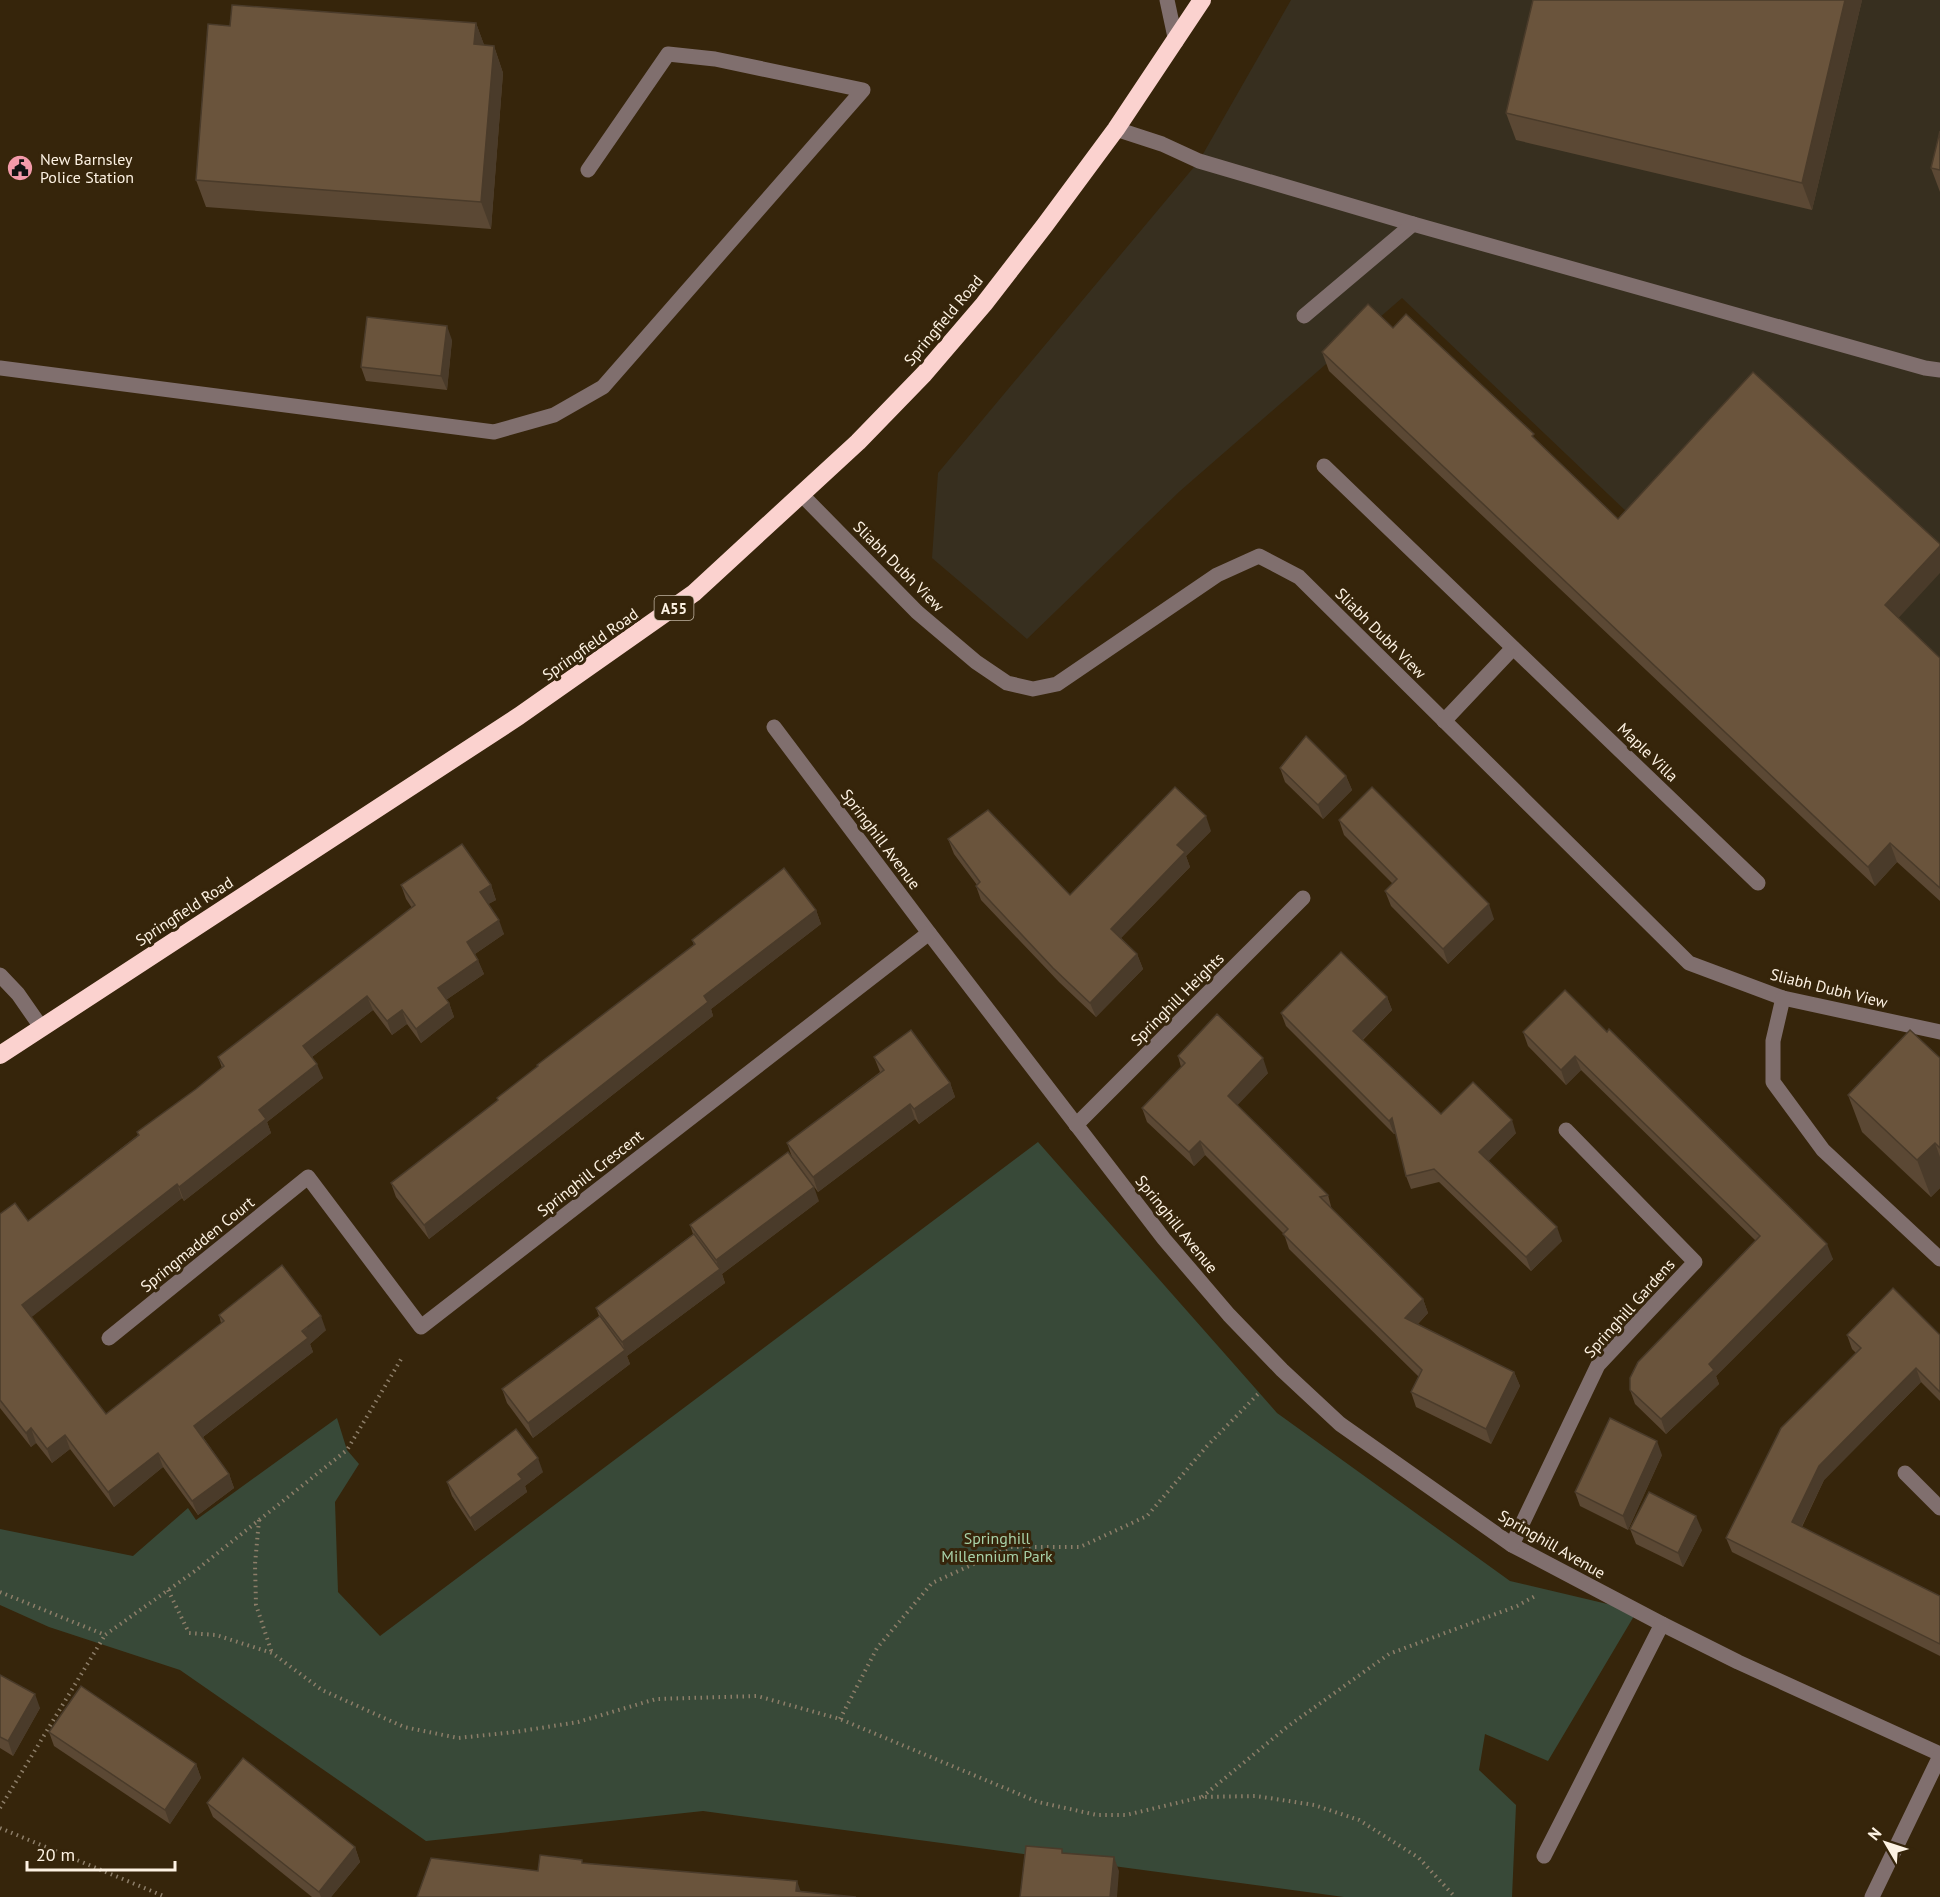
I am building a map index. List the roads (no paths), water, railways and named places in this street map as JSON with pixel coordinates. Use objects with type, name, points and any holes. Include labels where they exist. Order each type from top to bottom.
[{"type":"highway","name":"Springfield Road","points":[[0,1054],[336,837],[642,631],[694,593],[858,442],[924,374],[1045,225],[1116,129],[1202,0]]},
{"type":"street","points":[[1167,0],[1176,42]]},
{"type":"street","points":[[0,368],[494,432],[554,415],[603,387],[863,90],[715,59],[668,54],[588,170]]},
{"type":"street","points":[[1116,129],[1162,144],[1199,161],[1413,224],[1903,362],[1940,370]]},
{"type":"street","points":[[1304,316],[1413,224]]},
{"type":"street","name":"Maple Villa","points":[[1324,466],[1758,883]]},
{"type":"street","name":"Sliabh Dubh View","points":[[802,495],[917,612],[976,662],[1008,683],[1033,689],[1058,684],[1217,575],[1259,556],[1299,577],[1689,963],[1783,998],[1940,1032]]},
{"type":"street","points":[[1444,721],[1513,648]]},
{"type":"street","name":"Springhill Avenue","points":[[774,727],[1164,1239],[1229,1315],[1282,1370],[1340,1424],[1512,1545],[1738,1662],[1940,1755],[1872,1897]]},
{"type":"street","name":"Springhill Heights","points":[[1076,1125],[1303,898]]},
{"type":"street","name":"Springhill Crescent","points":[[308,1177],[421,1327],[929,933]]},
{"type":"street","points":[[0,975],[18,994],[41,1027]]},
{"type":"street","points":[[1783,998],[1773,1041],[1773,1082],[1823,1150],[1940,1259]]},
{"type":"street","name":"Springhill Gardens","points":[[1512,1545],[1598,1365],[1695,1262],[1566,1130]]},
{"type":"street","name":"Springmadden Court","points":[[109,1338],[308,1177]]},
{"type":"street","points":[[1905,1473],[1940,1508]]},
{"type":"street","points":[[1544,1856],[1662,1624]]},
{"type":"place","name":"New Barnsley Police Station","points":[[20,168]]},
{"type":"park label","name":"Springhill Millennium Park","points":[[997,1547]]}]
